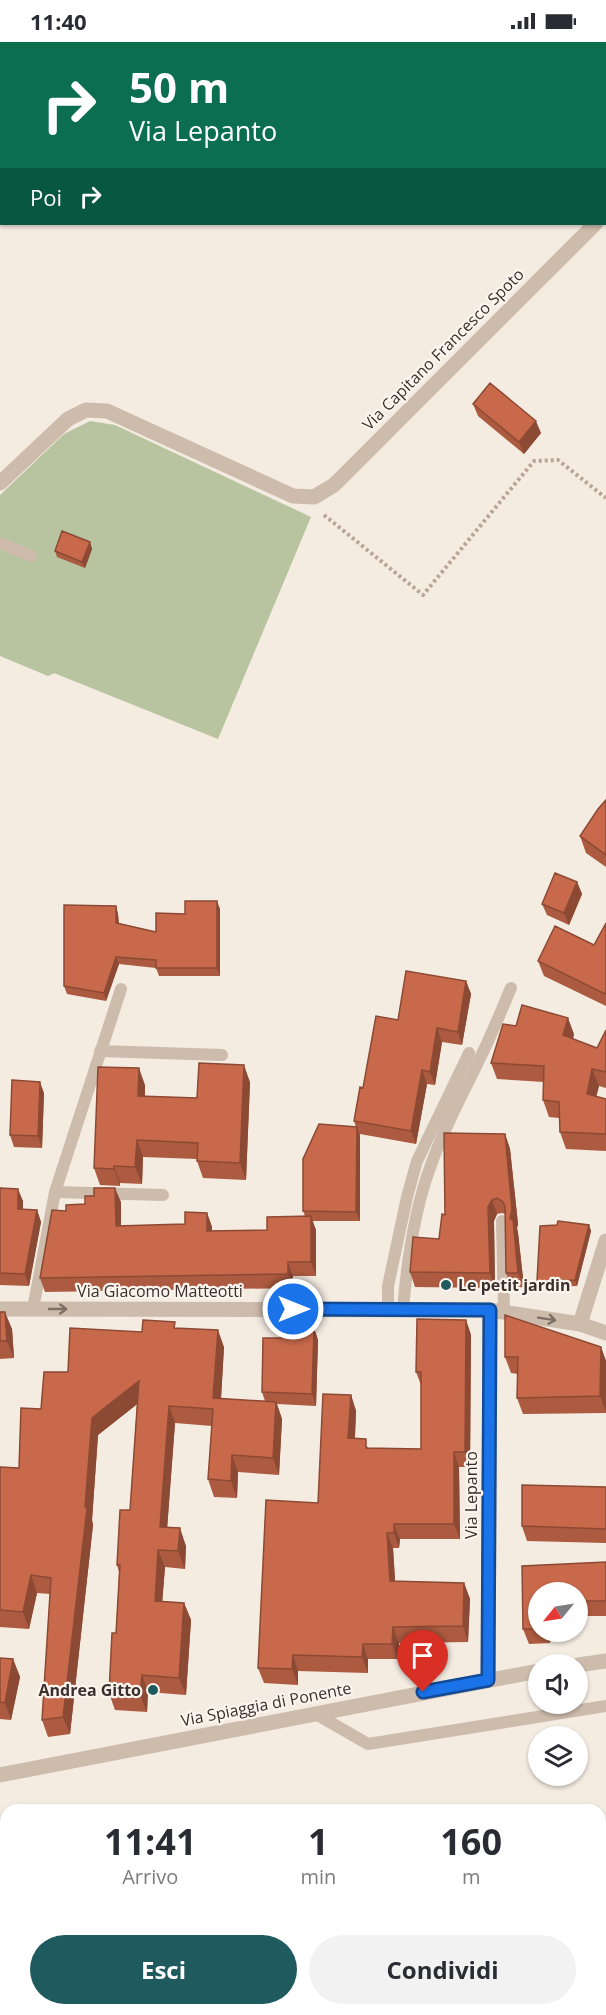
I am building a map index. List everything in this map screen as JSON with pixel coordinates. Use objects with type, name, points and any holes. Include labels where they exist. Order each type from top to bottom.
[{"type":"street","name":"Via Capitano Francesco Spoto","points":[[314,497],[334,485],[594,225]]},
{"type":"street","points":[[0,483],[68,419],[86,410],[107,411],[293,496],[314,497]]},
{"type":"street","points":[[580,1324],[606,1241]]},
{"type":"street","name":"Via Giacomo Matteotti","points":[[0,1309],[497,1311],[580,1324],[606,1333]]},
{"type":"street","name":"Via Lepanto","points":[[488,1680],[497,1311]]},
{"type":"street","points":[[588,1664],[606,1661]]},
{"type":"street","name":"Via Spiaggia di Ponente","points":[[0,1775],[528,1673]]},
{"type":"lane","points":[[0,543],[30,556]]},
{"type":"lane","points":[[395,1310],[405,1287],[420,1201],[430,1166],[443,1133],[511,988]]},
{"type":"lane","points":[[33,1309],[55,1192],[121,989]]},
{"type":"lane","points":[[100,1051],[222,1055]]},
{"type":"lane","points":[[395,1310],[388,1286],[406,1197],[417,1161],[469,1053]]},
{"type":"lane","points":[[55,1192],[163,1195]]},
{"type":"lane","points":[[497,1311],[502,1221]]},
{"type":"lane","points":[[314,1713],[368,1744],[606,1706]]},
{"type":"path","points":[[314,497],[320,512],[423,595],[534,461],[558,460],[606,498]]},
{"type":"green space","points":[[90,421],[115,425],[311,517],[218,739],[54,673],[48,676],[0,656],[0,495],[64,434]]},
{"type":"building","points":[[490,383],[536,421],[519,442],[473,404]]},
{"type":"building","points":[[62,531],[90,542],[82,562],[55,551]]},
{"type":"building","points":[[606,800],[606,855],[580,836]]},
{"type":"building","points":[[555,873],[577,882],[564,913],[542,904]]},
{"type":"building","points":[[185,901],[217,901],[217,968],[156,968],[156,960],[116,957],[104,993],[64,986],[64,905],[116,906],[116,923],[156,932],[156,913],[185,914]]},
{"type":"building","points":[[606,923],[605,994],[538,961],[555,926],[594,945]]},
{"type":"building","points":[[406,971],[466,981],[458,1032],[437,1028],[430,1072],[422,1070],[411,1131],[354,1121],[360,1087],[363,1088],[376,1016],[398,1020]]},
{"type":"building","points":[[522,1005],[568,1018],[563,1035],[597,1048],[606,1030],[606,1072],[592,1069],[587,1094],[606,1099],[606,1134],[560,1132],[559,1102],[543,1100],[544,1066],[491,1063],[503,1024],[516,1026]]},
{"type":"building","points":[[199,1063],[244,1065],[240,1163],[197,1161],[198,1143],[137,1140],[135,1167],[94,1168],[98,1067],[139,1068],[138,1096],[197,1098]]},
{"type":"building","points":[[12,1080],[40,1082],[38,1136],[10,1135]]},
{"type":"building","points":[[319,1124],[357,1127],[356,1212],[303,1211],[303,1159]]},
{"type":"building","points":[[444,1133],[505,1134],[512,1209],[510,1219],[513,1219],[518,1273],[506,1273],[505,1206],[497,1198],[492,1200],[488,1207],[490,1273],[410,1272],[413,1237],[439,1239],[442,1214],[445,1215]]},
{"type":"building","points":[[0,1188],[18,1189],[18,1209],[37,1210],[25,1274],[0,1273]]},
{"type":"building","points":[[94,1188],[115,1188],[116,1226],[185,1224],[185,1212],[207,1213],[207,1231],[267,1230],[267,1217],[311,1216],[311,1262],[288,1262],[288,1274],[40,1278],[52,1210],[66,1211],[66,1205],[85,1204],[85,1196],[94,1196]]},
{"type":"building","points":[[558,1221],[589,1225],[575,1280],[537,1281],[540,1226],[557,1225]]},
{"type":"building","points":[[0,1312],[5,1312],[7,1341],[0,1341]]},
{"type":"building","points":[[505,1315],[601,1347],[600,1396],[517,1398],[518,1357],[505,1357]]},
{"type":"building","points":[[417,1319],[466,1320],[465,1452],[454,1452],[454,1524],[394,1524],[394,1533],[387,1533],[390,1581],[464,1583],[463,1626],[393,1627],[392,1644],[363,1644],[362,1657],[293,1655],[292,1669],[258,1668],[266,1500],[318,1503],[323,1394],[351,1395],[348,1438],[366,1439],[366,1448],[421,1449],[421,1372],[416,1372]]},
{"type":"building","points":[[143,1320],[175,1322],[174,1328],[218,1330],[213,1398],[276,1402],[273,1458],[232,1455],[231,1481],[208,1479],[213,1409],[169,1406],[160,1527],[180,1528],[178,1551],[158,1550],[155,1601],[184,1603],[179,1678],[142,1675],[140,1695],[109,1693],[112,1633],[116,1633],[120,1510],[130,1510],[139,1381],[92,1418],[85,1507],[87,1508],[63,1717],[42,1720],[51,1578],[31,1575],[23,1612],[0,1610],[0,1467],[19,1468],[21,1408],[41,1409],[44,1372],[68,1372],[70,1328],[142,1332]]},
{"type":"building","points":[[282,1327],[314,1328],[312,1394],[262,1392],[263,1338],[281,1338]]},
{"type":"building","points":[[522,1485],[606,1487],[606,1529],[522,1526]]},
{"type":"building","points":[[606,1562],[606,1601],[588,1601],[588,1582],[528,1582],[528,1629],[523,1629],[522,1566]]},
{"type":"building","points":[[0,1658],[13,1659],[5,1703],[0,1702]]},
{"type":"place","name":"Le petit jardin","points":[[446,1285]]},
{"type":"place","name":"Andrea Gitto","points":[[153,1690]]},
{"type":"route","points":[[293,1309],[490,1310],[488,1680],[423,1692]]}]
